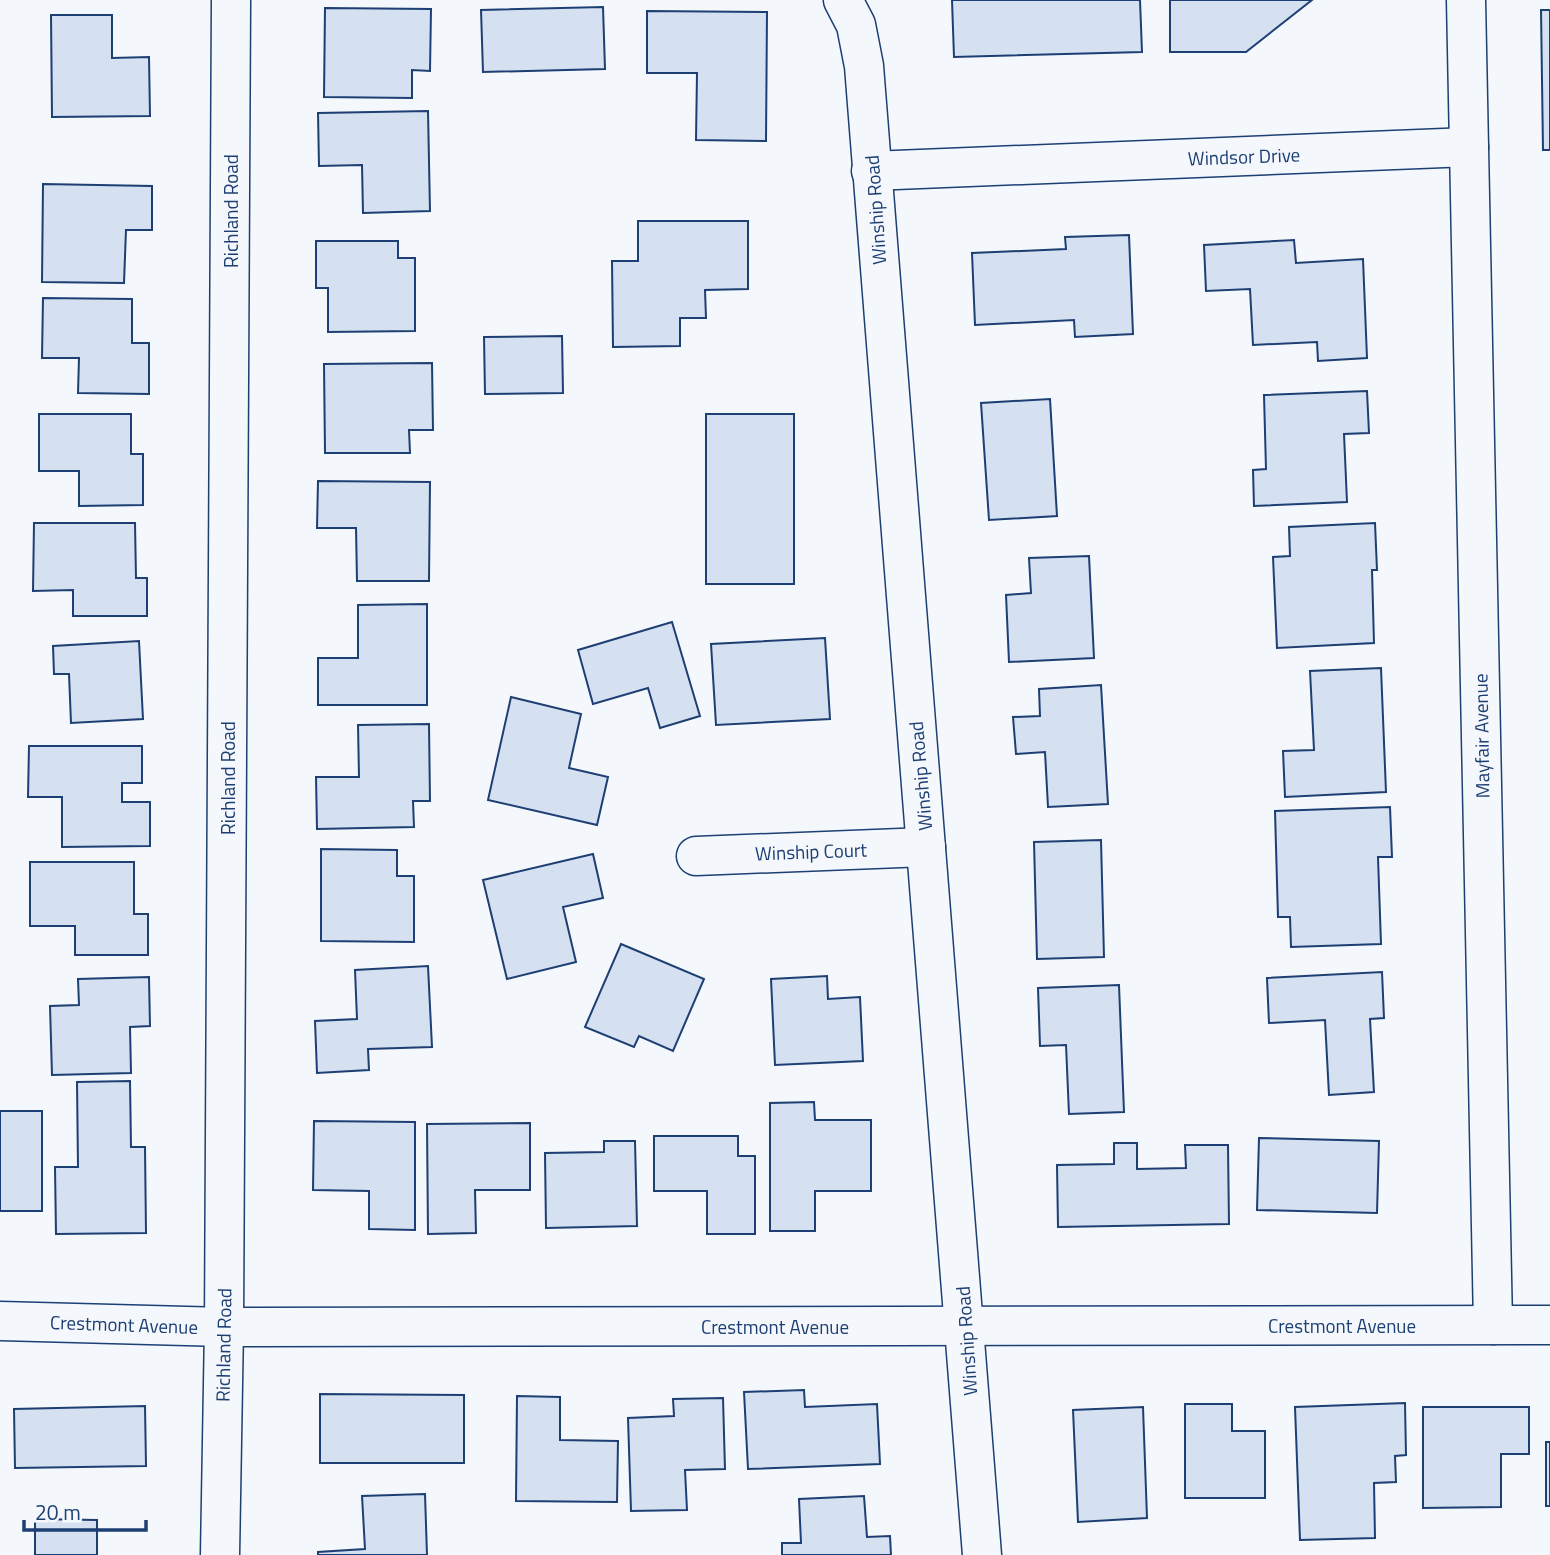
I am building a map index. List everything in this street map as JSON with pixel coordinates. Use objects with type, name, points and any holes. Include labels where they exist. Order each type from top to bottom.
[{"type":"street","name":"Richland Road","points":[[220,1555],[224,1327],[231,0]]},
{"type":"street","name":"Winship Road","points":[[843,0],[856,25],[864,66],[982,1555]]},
{"type":"street","points":[[1466,0],[1469,147]]},
{"type":"street","name":"Windsor Drive","points":[[872,171],[1469,147]]},
{"type":"street","name":"Mayfair Avenue","points":[[1469,147],[1493,1325]]},
{"type":"street","name":"Winship Court","points":[[696,856],[926,847]]},
{"type":"street","name":"Crestmont Avenue","points":[[0,1321],[224,1327],[1550,1325]]},
{"type":"building","points":[[952,0],[1140,0],[1142,52],[954,57]]},
{"type":"building","points":[[1170,0],[1312,0],[1246,52],[1170,52]]},
{"type":"building","points":[[603,7],[605,69],[483,72],[481,10]]},
{"type":"building","points":[[325,8],[431,9],[430,71],[412,70],[412,98],[324,97]]},
{"type":"building","points":[[1541,10],[1550,10],[1550,150],[1543,150]]},
{"type":"building","points":[[647,11],[767,12],[766,141],[696,140],[697,73],[647,73]]},
{"type":"building","points":[[51,15],[112,15],[112,58],[149,57],[150,116],[52,117]]},
{"type":"building","points":[[428,111],[430,211],[363,213],[362,165],[319,166],[318,113]]},
{"type":"building","points":[[43,184],[152,186],[152,230],[126,230],[124,283],[42,282]]},
{"type":"building","points":[[638,221],[748,221],[748,289],[705,290],[706,318],[680,318],[680,346],[613,347],[612,261],[638,261]]},
{"type":"building","points":[[1129,235],[1133,334],[1075,337],[1074,320],[975,325],[972,253],[1066,249],[1065,237]]},
{"type":"building","points":[[1294,240],[1296,263],[1363,259],[1367,358],[1318,361],[1317,342],[1253,345],[1250,289],[1206,291],[1204,245]]},
{"type":"building","points":[[316,241],[398,241],[398,258],[415,258],[415,331],[328,332],[328,288],[316,288]]},
{"type":"building","points":[[43,298],[132,299],[132,343],[149,343],[149,394],[78,393],[79,358],[42,358]]},
{"type":"building","points":[[562,336],[563,393],[485,394],[484,337]]},
{"type":"building","points":[[432,363],[433,430],[409,430],[410,453],[325,453],[324,364]]},
{"type":"building","points":[[1367,391],[1369,433],[1344,434],[1347,502],[1254,506],[1253,470],[1266,469],[1264,395]]},
{"type":"building","points":[[1050,399],[1057,516],[989,520],[981,403]]},
{"type":"building","points":[[39,414],[131,414],[131,454],[143,454],[143,505],[79,506],[79,471],[39,471]]},
{"type":"building","points":[[706,414],[794,414],[794,584],[706,584]]},
{"type":"building","points":[[318,481],[430,482],[429,581],[357,581],[356,528],[317,528]]},
{"type":"building","points":[[34,523],[135,523],[136,578],[147,578],[147,616],[73,616],[73,590],[33,591]]},
{"type":"building","points":[[1375,523],[1377,570],[1372,570],[1374,643],[1277,648],[1273,557],[1290,556],[1289,527]]},
{"type":"building","points":[[1089,556],[1094,658],[1009,662],[1006,595],[1031,593],[1029,558]]},
{"type":"building","points":[[427,604],[427,705],[318,705],[318,658],[358,658],[358,605]]},
{"type":"building","points":[[672,622],[700,716],[660,728],[648,688],[593,704],[578,650]]},
{"type":"building","points":[[825,638],[830,719],[716,725],[711,644]]},
{"type":"building","points":[[139,641],[143,719],[71,723],[69,674],[54,674],[53,646]]},
{"type":"building","points":[[1381,668],[1386,792],[1285,797],[1283,751],[1314,750],[1310,671]]},
{"type":"building","points":[[1101,685],[1108,804],[1048,807],[1045,752],[1016,754],[1013,717],[1040,716],[1039,689]]},
{"type":"building","points":[[511,697],[581,714],[569,768],[608,777],[597,825],[488,800]]},
{"type":"building","points":[[429,724],[430,801],[413,801],[414,827],[317,829],[316,777],[359,777],[358,725]]},
{"type":"building","points":[[29,746],[142,746],[142,783],[122,783],[122,802],[150,802],[150,846],[62,847],[62,797],[28,797]]},
{"type":"building","points":[[1390,807],[1392,857],[1378,857],[1381,944],[1291,947],[1290,917],[1278,917],[1275,811]]},
{"type":"building","points":[[1101,840],[1104,957],[1037,959],[1034,842]]},
{"type":"building","points":[[321,849],[397,850],[397,876],[414,876],[414,942],[321,941]]},
{"type":"building","points":[[593,854],[603,898],[563,907],[576,962],[507,979],[483,880]]},
{"type":"building","points":[[30,862],[134,862],[134,914],[148,914],[148,955],[75,955],[75,926],[30,926]]},
{"type":"building","points":[[621,944],[704,979],[673,1051],[639,1036],[634,1047],[585,1027]]},
{"type":"building","points":[[428,966],[432,1047],[368,1049],[369,1070],[317,1073],[315,1021],[357,1019],[355,970]]},
{"type":"building","points":[[1382,972],[1384,1018],[1370,1019],[1374,1092],[1329,1095],[1325,1020],[1269,1023],[1267,978]]},
{"type":"building","points":[[827,976],[828,999],[860,997],[863,1061],[775,1065],[771,979]]},
{"type":"building","points":[[149,977],[150,1026],[130,1027],[131,1073],[52,1075],[50,1006],[79,1005],[78,979]]},
{"type":"building","points":[[1119,985],[1124,1112],[1069,1114],[1066,1045],[1040,1046],[1038,988]]},
{"type":"building","points":[[130,1081],[131,1147],[145,1147],[146,1233],[56,1234],[55,1167],[78,1167],[77,1082]]},
{"type":"building","points":[[814,1102],[815,1120],[871,1120],[871,1191],[815,1191],[815,1231],[770,1231],[770,1103]]},
{"type":"building","points":[[0,1111],[42,1111],[42,1211],[0,1211]]},
{"type":"building","points":[[314,1121],[415,1122],[415,1230],[369,1229],[369,1191],[313,1190]]},
{"type":"building","points":[[530,1123],[530,1190],[475,1190],[476,1233],[428,1234],[427,1124]]},
{"type":"building","points":[[654,1136],[738,1136],[738,1156],[755,1156],[755,1234],[707,1234],[707,1191],[654,1191]]},
{"type":"building","points":[[1259,1138],[1379,1141],[1377,1213],[1257,1210]]},
{"type":"building","points":[[604,1141],[635,1141],[637,1226],[546,1228],[545,1153],[604,1152]]},
{"type":"building","points":[[1114,1143],[1137,1143],[1137,1169],[1186,1168],[1185,1145],[1228,1145],[1229,1224],[1058,1227],[1057,1165],[1114,1164]]},
{"type":"building","points":[[804,1390],[805,1407],[877,1404],[880,1464],[748,1469],[744,1392]]},
{"type":"building","points":[[320,1394],[464,1395],[464,1463],[320,1463]]},
{"type":"building","points":[[517,1396],[560,1397],[560,1440],[618,1441],[617,1502],[516,1501]]},
{"type":"building","points":[[723,1398],[725,1469],[685,1470],[687,1510],[631,1511],[628,1418],[674,1416],[673,1399]]},
{"type":"building","points":[[1405,1403],[1406,1455],[1395,1456],[1396,1482],[1374,1483],[1375,1538],[1300,1540],[1295,1407]]},
{"type":"building","points":[[1185,1404],[1232,1404],[1232,1431],[1265,1431],[1265,1498],[1185,1498]]},
{"type":"building","points":[[145,1406],[146,1466],[15,1468],[14,1409]]},
{"type":"building","points":[[1143,1407],[1147,1518],[1078,1522],[1073,1410]]},
{"type":"building","points":[[1423,1407],[1529,1407],[1529,1454],[1501,1454],[1501,1507],[1423,1508]]},
{"type":"building","points":[[1546,1442],[1550,1442],[1550,1506],[1546,1506]]},
{"type":"building","points":[[425,1494],[427,1555],[318,1555],[318,1552],[365,1549],[362,1496]]},
{"type":"building","points":[[864,1496],[867,1537],[890,1536],[891,1555],[782,1555],[782,1543],[801,1543],[799,1499]]},
{"type":"building","points":[[35,1519],[97,1520],[97,1555],[35,1555]]}]
